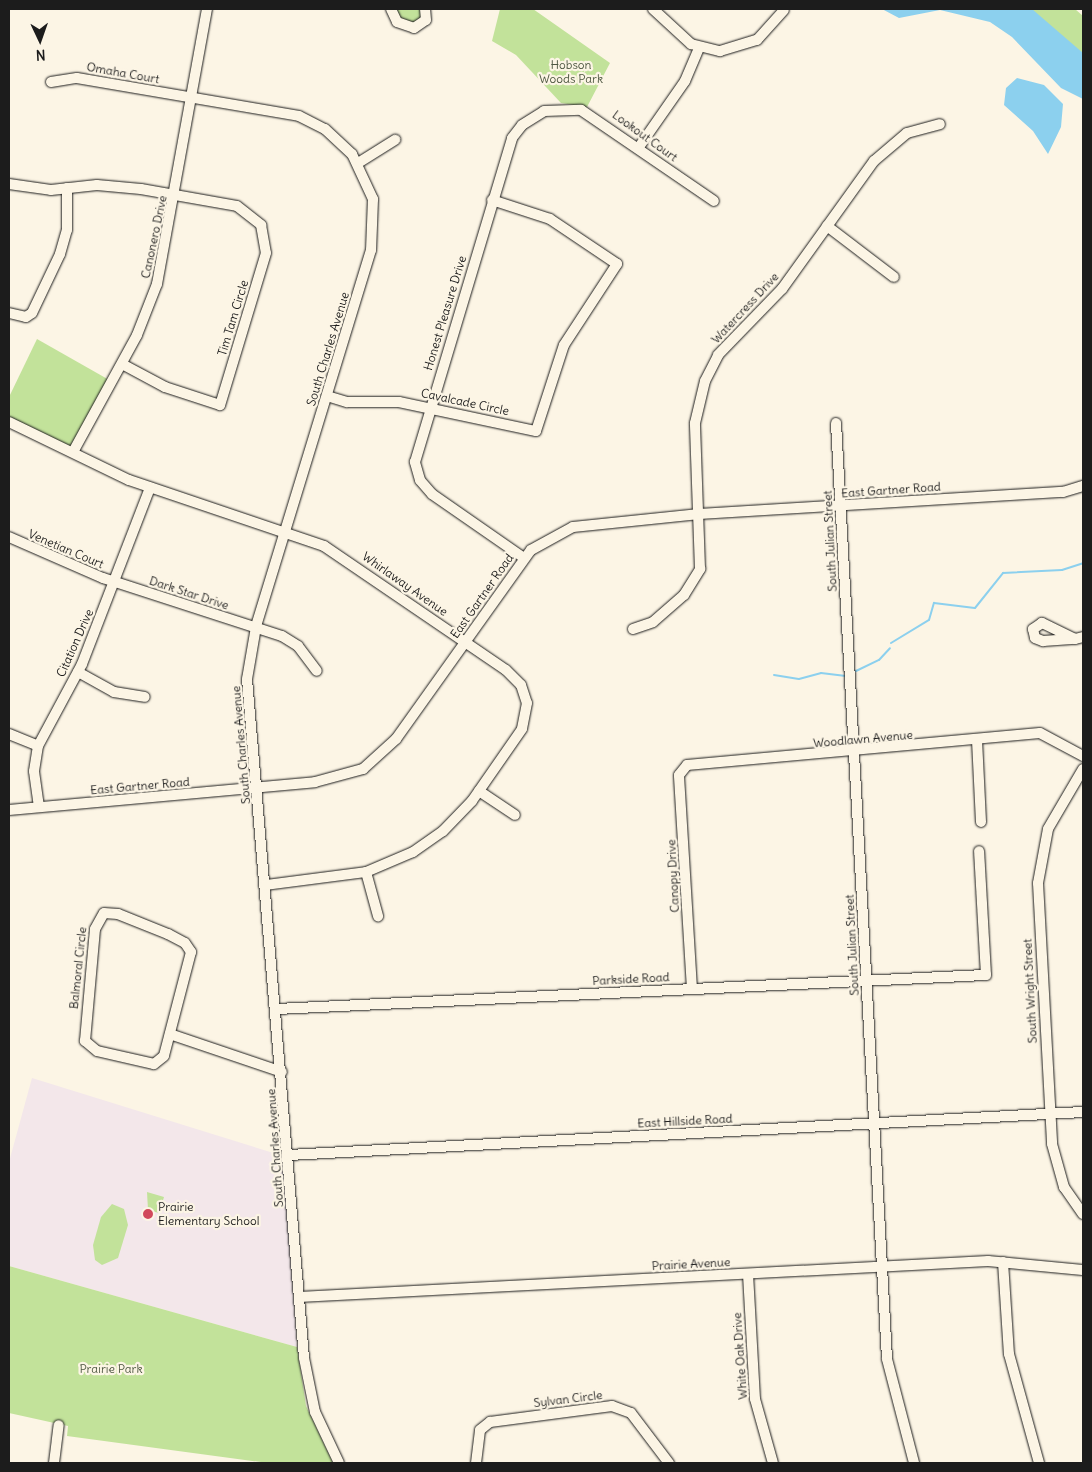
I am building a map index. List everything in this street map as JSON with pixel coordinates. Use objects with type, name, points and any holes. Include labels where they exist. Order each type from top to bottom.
[{"type":"street","name":"Canonero Drive","points":[[73,452],[122,364],[157,284],[176,195],[207,9]]},
{"type":"street","points":[[390,9],[397,22],[414,28],[426,20],[425,9]]},
{"type":"street","points":[[653,9],[679,36],[699,48],[720,51],[744,47],[766,33],[784,10]]},
{"type":"street","points":[[639,147],[685,81],[699,48]]},
{"type":"street","name":"Omaha Court","points":[[51,82],[77,78],[192,97]]},
{"type":"street","name":"South Charles Avenue","points":[[192,97],[309,120],[338,139],[358,163],[373,199],[374,236],[287,533],[256,628],[247,679],[277,1009],[299,1297],[310,1394],[339,1463]]},
{"type":"street","name":"Lookout Court","points":[[555,108],[592,114],[714,201]]},
{"type":"street","name":"Honest Pleasure Drive","points":[[524,558],[422,484],[415,456],[512,138],[531,118],[555,108]]},
{"type":"street","name":"Watercress Drive","points":[[633,629],[661,616],[697,578],[702,555],[694,436],[705,380],[728,342],[782,289],[883,151],[907,133],[940,124]]},
{"type":"street","points":[[358,163],[395,140]]},
{"type":"street","points":[[9,184],[67,188],[115,186],[176,195]]},
{"type":"street","points":[[9,313],[26,317],[32,313],[60,254],[67,230],[67,188]]},
{"type":"street","name":"Tim Tam Circle","points":[[122,364],[177,392],[220,405],[224,399],[264,259],[265,234],[244,209],[176,195]]},
{"type":"street","name":"Cavalcade Circle","points":[[327,396],[429,409],[536,431],[564,345],[618,268],[615,260],[564,227],[492,200]]},
{"type":"street","points":[[827,226],[894,277]]},
{"type":"street","name":"Whirlaway Avenue","points":[[9,422],[150,488],[287,533],[340,554],[514,677],[526,699],[522,729],[479,791],[427,843],[366,872],[266,885]]},
{"type":"street","name":"South Julian Street","points":[[836,423],[856,752],[889,1370],[914,1463]]},
{"type":"street","name":"East Gartner Road","points":[[9,810],[334,779],[376,760],[396,740],[524,558],[550,536],[585,523],[700,514],[1063,492],[1083,486]]},
{"type":"street","name":"Citation Drive","points":[[39,808],[34,771],[38,746],[78,672],[150,488]]},
{"type":"street","name":"Venetian Court","points":[[9,537],[114,582]]},
{"type":"street","name":"Dark Star Drive","points":[[114,582],[256,628],[292,642],[317,671]]},
{"type":"street","points":[[78,672],[114,692],[145,696]]},
{"type":"street","name":"Woodlawn Avenue","points":[[687,766],[856,752],[1040,733],[1083,756]]},
{"type":"street","points":[[9,734],[38,746]]},
{"type":"street","points":[[977,740],[981,822]]},
{"type":"street","name":"Canopy Drive","points":[[687,766],[679,775],[692,989]]},
{"type":"street","name":"South Wright Street","points":[[1083,769],[1048,829],[1039,864],[1049,1114],[1058,1171],[1083,1214]]},
{"type":"street","points":[[479,791],[515,815]]},
{"type":"street","name":"Parkside Road","points":[[277,1009],[986,975],[979,851]]},
{"type":"street","points":[[366,872],[378,916]]},
{"type":"street","name":"Balmoral Circle","points":[[104,913],[118,914],[188,946],[192,959],[170,1034],[162,1059],[149,1065],[97,1051],[85,1041],[94,929],[104,913]]},
{"type":"street","points":[[170,1034],[282,1072]]},
{"type":"street","name":"East Hillside Road","points":[[288,1155],[1083,1112]]},
{"type":"street","points":[[1003,1262],[1009,1354],[1039,1463]]},
{"type":"street","name":"Prairie Avenue","points":[[299,1297],[882,1266],[1003,1262],[1083,1270]]},
{"type":"street","name":"White Oak Drive","points":[[748,1274],[755,1399],[773,1463]]},
{"type":"street","name":"Sylvan Circle","points":[[476,1463],[480,1430],[490,1422],[612,1406],[632,1412],[669,1463]]},
{"type":"street","points":[[54,1463],[59,1425]]},
{"type":"shaded area","name":"Prairie Elementary School","points":[[32,1078],[283,1156],[297,1347],[9,1266],[9,1162]]},
{"type":"green space","points":[[396,9],[421,9],[424,14],[419,24],[402,20]]},
{"type":"green space","name":"Hobson Woods Park","points":[[500,9],[533,9],[610,63],[587,107],[561,103],[516,55],[492,41]]},
{"type":"green space","points":[[998,9],[1075,9],[1083,16],[1083,69]]},
{"type":"green space","points":[[37,339],[111,381],[73,450],[9,421],[9,397]]},
{"type":"green space","points":[[147,1192],[164,1197],[159,1213],[148,1210]]},
{"type":"green space","points":[[112,1204],[124,1209],[128,1225],[118,1258],[102,1265],[95,1260],[93,1245],[101,1217]]},
{"type":"green space","name":"Prairie Park","points":[[9,1266],[297,1347],[306,1406],[333,1463],[268,1463],[67,1436],[68,1426],[9,1413]]},
{"type":"water","points":[[882,9],[1032,9],[1083,53],[1083,99],[1061,88],[1012,37],[990,22],[940,10],[899,18]]},
{"type":"water","points":[[1017,78],[1044,85],[1063,104],[1061,127],[1048,154],[1033,131],[1004,105],[1006,88]]},
{"type":"waterway","points":[[891,643],[929,620],[934,603],[975,608],[1003,573],[1062,570],[1083,563]]},
{"type":"waterway","points":[[856,671],[879,660],[890,648]]},
{"type":"waterway","points":[[774,675],[799,679],[821,673],[846,676]]},
{"type":"place","name":"Prairie Elementary School","points":[[148,1214]]}]
